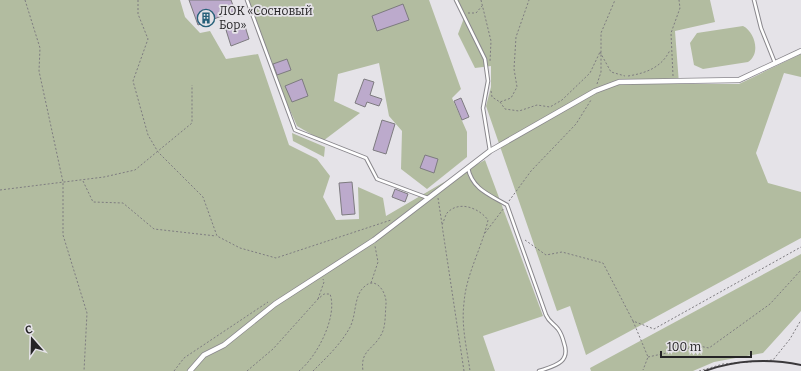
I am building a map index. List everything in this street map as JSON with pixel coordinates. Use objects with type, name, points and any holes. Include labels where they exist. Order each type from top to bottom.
[{"type":"street","points":[[190,371],[204,355],[224,345],[276,304],[374,240],[490,151],[595,91],[619,82],[739,80],[801,51]]},
{"type":"lane","points":[[247,0],[294,130],[366,158],[377,179],[428,198]]},
{"type":"lane","points":[[456,0],[485,59],[488,81],[483,108],[490,151]]},
{"type":"lane","points":[[754,0],[762,28],[775,63]]},
{"type":"lane","points":[[468,168],[470,179],[480,189],[507,205],[546,315],[549,322],[558,329],[566,349],[566,357],[562,362],[539,371]]},
{"type":"path","points":[[25,0],[40,48],[39,71],[63,182],[63,235],[87,313],[84,371]]},
{"type":"path","points":[[138,0],[138,14],[148,39],[133,81],[148,135],[158,152],[203,197],[217,236]]},
{"type":"path","points":[[480,0],[491,41],[490,68]]},
{"type":"path","points":[[500,102],[511,98],[517,87],[514,69],[516,37],[529,0]]},
{"type":"path","points":[[485,233],[531,171],[576,124],[587,109],[601,72],[601,33],[615,0]]},
{"type":"path","points":[[673,81],[670,50],[671,34],[680,8],[679,0]]},
{"type":"path","points":[[463,13],[476,12],[482,6]]},
{"type":"path","points":[[600,52],[611,72],[625,76],[642,74],[655,68],[666,60],[670,50]]},
{"type":"path","points":[[491,90],[492,97],[500,102],[505,109],[519,111],[537,105],[550,107],[562,100],[590,74],[600,52]]},
{"type":"path","points":[[0,190],[82,180],[135,170],[192,123],[192,85]]},
{"type":"path","points":[[82,180],[93,202],[123,203],[154,230],[217,236],[240,248],[276,258],[392,220]]},
{"type":"path","points":[[437,192],[464,371]]},
{"type":"path","points":[[442,225],[447,214],[455,208],[470,206],[482,212],[488,220],[485,233],[474,258],[464,302],[463,320],[470,371]]},
{"type":"path","points":[[517,234],[546,255],[562,252],[603,263],[633,321],[648,357],[643,370]]},
{"type":"path","points":[[371,284],[378,262],[374,240]]},
{"type":"path","points":[[633,321],[654,329],[801,247]]},
{"type":"path","points":[[648,357],[699,346],[709,348],[770,304],[801,270]]},
{"type":"path","points":[[318,299],[324,282],[321,274]]},
{"type":"path","points":[[313,371],[326,358],[349,328],[359,293],[366,285],[371,284],[378,285],[384,291],[386,299],[382,334],[363,356],[363,371]]},
{"type":"path","points":[[247,371],[273,349],[318,299],[324,294],[330,294],[333,301],[326,332],[316,354],[299,371]]},
{"type":"path","points":[[699,371],[723,364],[773,360],[790,339],[801,320]]},
{"type":"green space","points":[[0,0],[180,0],[185,17],[200,33],[210,31],[226,59],[258,54],[289,145],[317,159],[330,176],[323,197],[336,220],[359,219],[358,187],[383,198],[386,216],[485,160],[543,316],[483,336],[495,371],[0,371]]},
{"type":"green space","points":[[248,0],[429,0],[461,89],[452,98],[467,132],[467,157],[427,189],[401,169],[402,131],[389,116],[379,63],[338,74],[334,101],[360,113],[323,141],[297,126],[280,88]]},
{"type":"green space","points":[[457,0],[710,0],[715,22],[675,31],[679,84],[739,84],[801,54],[801,77],[784,73],[756,153],[768,183],[801,192],[801,238],[586,355],[570,306],[557,311],[486,106],[491,87],[491,66],[475,68],[458,34],[464,18]]},
{"type":"green space","points":[[743,26],[751,33],[755,43],[754,54],[748,62],[703,69],[694,65],[690,43],[697,33]]},
{"type":"green space","points":[[292,133],[325,147],[324,157],[293,141]]},
{"type":"green space","points":[[801,254],[801,311],[763,353],[714,362],[693,371],[591,371],[590,368]]},
{"type":"building","name":"ЛОК «Сосновый Бор»","points":[[189,0],[231,0],[235,11],[198,25]]},
{"type":"building","points":[[403,4],[409,20],[377,31],[372,16]]},
{"type":"building","points":[[244,23],[249,39],[231,46],[226,30]]},
{"type":"building","points":[[287,59],[291,70],[277,75],[273,64]]},
{"type":"building","points":[[302,79],[308,96],[292,102],[285,86]]},
{"type":"building","points":[[364,79],[374,82],[370,95],[382,99],[379,106],[367,102],[365,107],[355,103]]},
{"type":"building","points":[[461,98],[469,117],[462,120],[454,101]]},
{"type":"building","points":[[382,120],[395,124],[386,154],[373,150]]},
{"type":"building","points":[[425,155],[438,159],[434,173],[420,168]]},
{"type":"building","points":[[352,182],[355,214],[342,215],[339,183]]},
{"type":"building","points":[[395,189],[408,194],[405,202],[392,197]]},
{"type":"railway","points":[[705,371],[728,364],[752,361],[777,361],[801,365]]},
{"type":"place","name":"ЛОК «Сосновый Бор»","points":[[206,18]]}]
